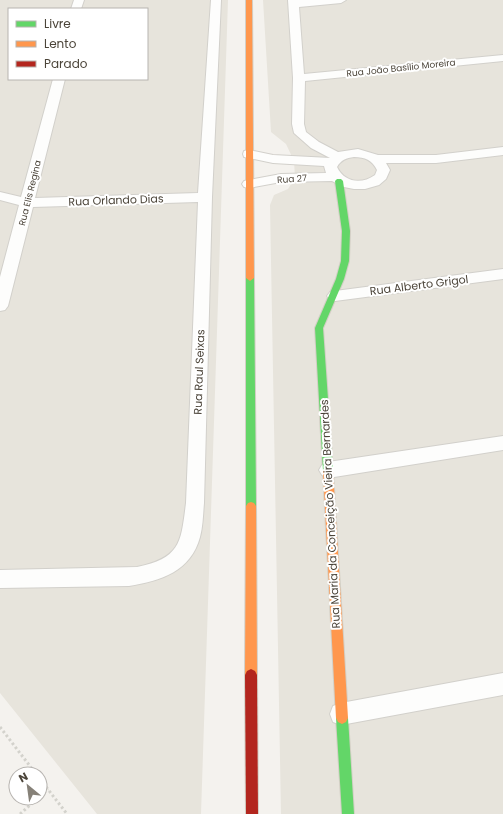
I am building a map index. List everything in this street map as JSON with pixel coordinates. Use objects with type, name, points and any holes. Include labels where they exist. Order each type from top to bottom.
[{"type":"street","name":"Rua Raul Seixas","points":[[0,579],[129,578],[148,575],[167,567],[179,558],[188,546],[192,530],[195,503],[205,197],[216,0]]},
{"type":"street","points":[[249,0],[252,814]]},
{"type":"street","points":[[334,160],[300,133],[298,124],[299,78],[293,2],[341,0]]},
{"type":"street","name":"Rua João Basílio Moreira","points":[[299,78],[503,58]]},
{"type":"street","name":"Rua Elis Regina","points":[[0,306],[59,80]]},
{"type":"street","points":[[436,159],[361,185],[352,185],[337,179],[331,173],[330,167],[334,160],[354,153],[365,154],[377,159],[436,159],[503,152]]},
{"type":"street","name":"Rua 27","points":[[249,154],[273,159],[334,160]]},
{"type":"street","points":[[377,159],[384,167],[384,172],[379,179]]},
{"type":"street","name":"Rua 27","points":[[249,184],[282,178],[337,179]]},
{"type":"street","name":"Rua Maria da Conceição Vieira Bernardes","points":[[337,179],[344,219],[345,261],[335,296],[327,307],[319,328],[348,814]]},
{"type":"street","name":"Rua Maria da Conceição Vieira Bernardes","points":[[344,219],[353,196],[379,179]]},
{"type":"street","name":"Rua Orlando Dias","points":[[0,196],[27,203],[205,197]]},
{"type":"street","name":"Rua Alberto Grigol","points":[[335,296],[503,274]]},
{"type":"street","points":[[328,470],[503,442]]},
{"type":"street","points":[[341,714],[503,684]]},
{"type":"path","points":[[0,727],[30,766]]},
{"type":"path","points":[[48,789],[67,814]]},
{"type":"path","points":[[20,814],[29,806]]},
{"type":"shaded area","points":[[0,0],[228,0],[201,814],[97,814],[0,693]]},
{"type":"shaded area","points":[[263,0],[503,0],[503,814],[281,814],[270,205],[274,195],[288,189],[295,178],[294,161],[286,144],[271,132]]},
{"type":"traffic: fast","points":[[328,471],[319,328],[340,279],[345,261],[346,231],[339,181]]},
{"type":"traffic: fast","points":[[250,278],[251,506]]},
{"type":"traffic: fast","points":[[342,718],[348,814]]},
{"type":"traffic: slow","points":[[249,0],[250,278]]},
{"type":"traffic: slow","points":[[328,471],[342,718]]},
{"type":"traffic: slow","points":[[251,506],[251,675]]},
{"type":"traffic: jam","points":[[251,675],[252,814]]}]
